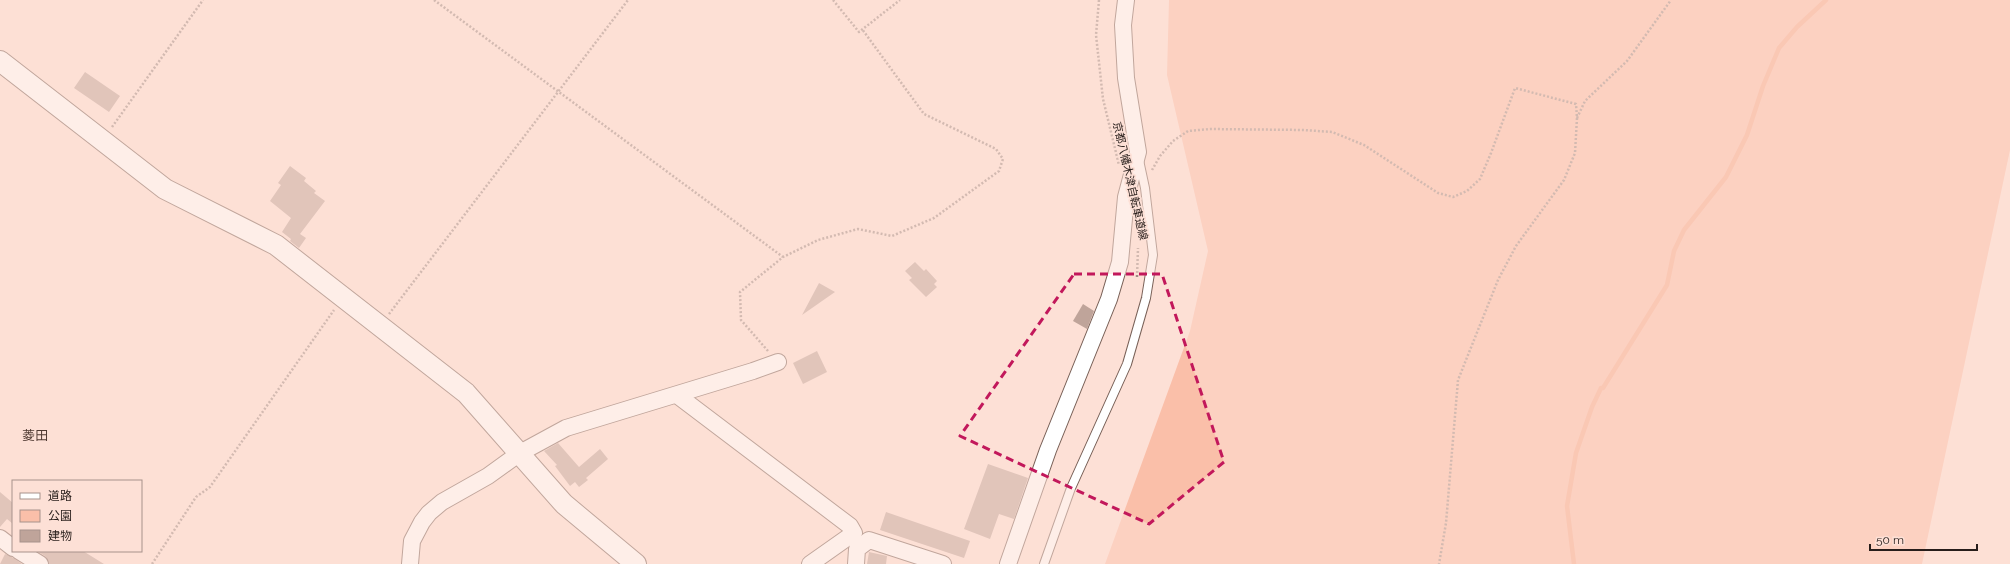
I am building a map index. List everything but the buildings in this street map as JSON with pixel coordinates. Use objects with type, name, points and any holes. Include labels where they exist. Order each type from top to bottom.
[{"type":"street","points":[[1008,564],[1048,450],[1109,298],[1120,262],[1126,197],[1138,152],[1126,78],[1123,25],[1126,0]]},
{"type":"street","points":[[0,61],[164,189],[276,245],[466,393],[564,504],[636,564]]},
{"type":"street","points":[[410,564],[412,541],[422,522],[429,513],[442,502],[488,476],[520,453],[566,428],[677,395],[778,362]]},
{"type":"street","points":[[677,395],[850,526],[854,533],[869,540],[943,564]]},
{"type":"street","points":[[810,564],[854,533]]},
{"type":"street","points":[[856,564],[857,549],[869,540]]},
{"type":"street","points":[[21,552],[40,564]]},
{"type":"lane","points":[[1044,564],[1071,488],[1127,364],[1146,298],[1152,255],[1145,188],[1138,152]]},
{"type":"path","points":[[102,141],[203,0]]},
{"type":"path","points":[[434,0],[783,257]]},
{"type":"path","points":[[380,326],[628,0]]},
{"type":"path","points":[[833,0],[859,32],[900,0]]},
{"type":"path","name":"京都八幡木津自転車道線","points":[[1099,0],[1096,35],[1103,99],[1119,167]]},
{"type":"path","points":[[1577,118],[1585,101],[1627,61],[1671,0]]},
{"type":"path","points":[[778,362],[741,320],[740,292],[783,257],[818,240],[858,229],[892,236],[934,218],[999,171],[1003,159],[996,148],[924,114],[862,29]]},
{"type":"path","points":[[1145,188],[1160,156],[1173,141],[1188,131],[1210,129],[1304,130],[1332,132],[1364,145],[1438,194],[1453,197],[1467,191],[1480,179],[1515,88],[1576,104],[1577,118],[1575,153],[1564,180],[1516,246],[1498,280],[1458,380],[1446,523],[1439,564]]},
{"type":"path","name":"京都八幡木津自転車道線","points":[[1137,284],[1138,242]]},
{"type":"path","points":[[152,564],[196,497],[210,487],[343,297]]},
{"type":"highlighted area","points":[[1074,274],[1162,274],[1224,462],[1149,524],[960,436]]},
{"type":"green space","points":[[1169,0],[2010,0],[2010,150],[1922,564],[1105,564],[1190,331],[1208,251],[1167,75]]},
{"type":"waterway","points":[[1574,564],[1567,506],[1576,453],[1592,407],[1601,388],[1603,388],[1667,285],[1674,251],[1684,230],[1726,177],[1747,135],[1763,86],[1779,48],[1797,27],[1826,0]]},
{"type":"district","name":"菱田","points":[[35,435]]}]
